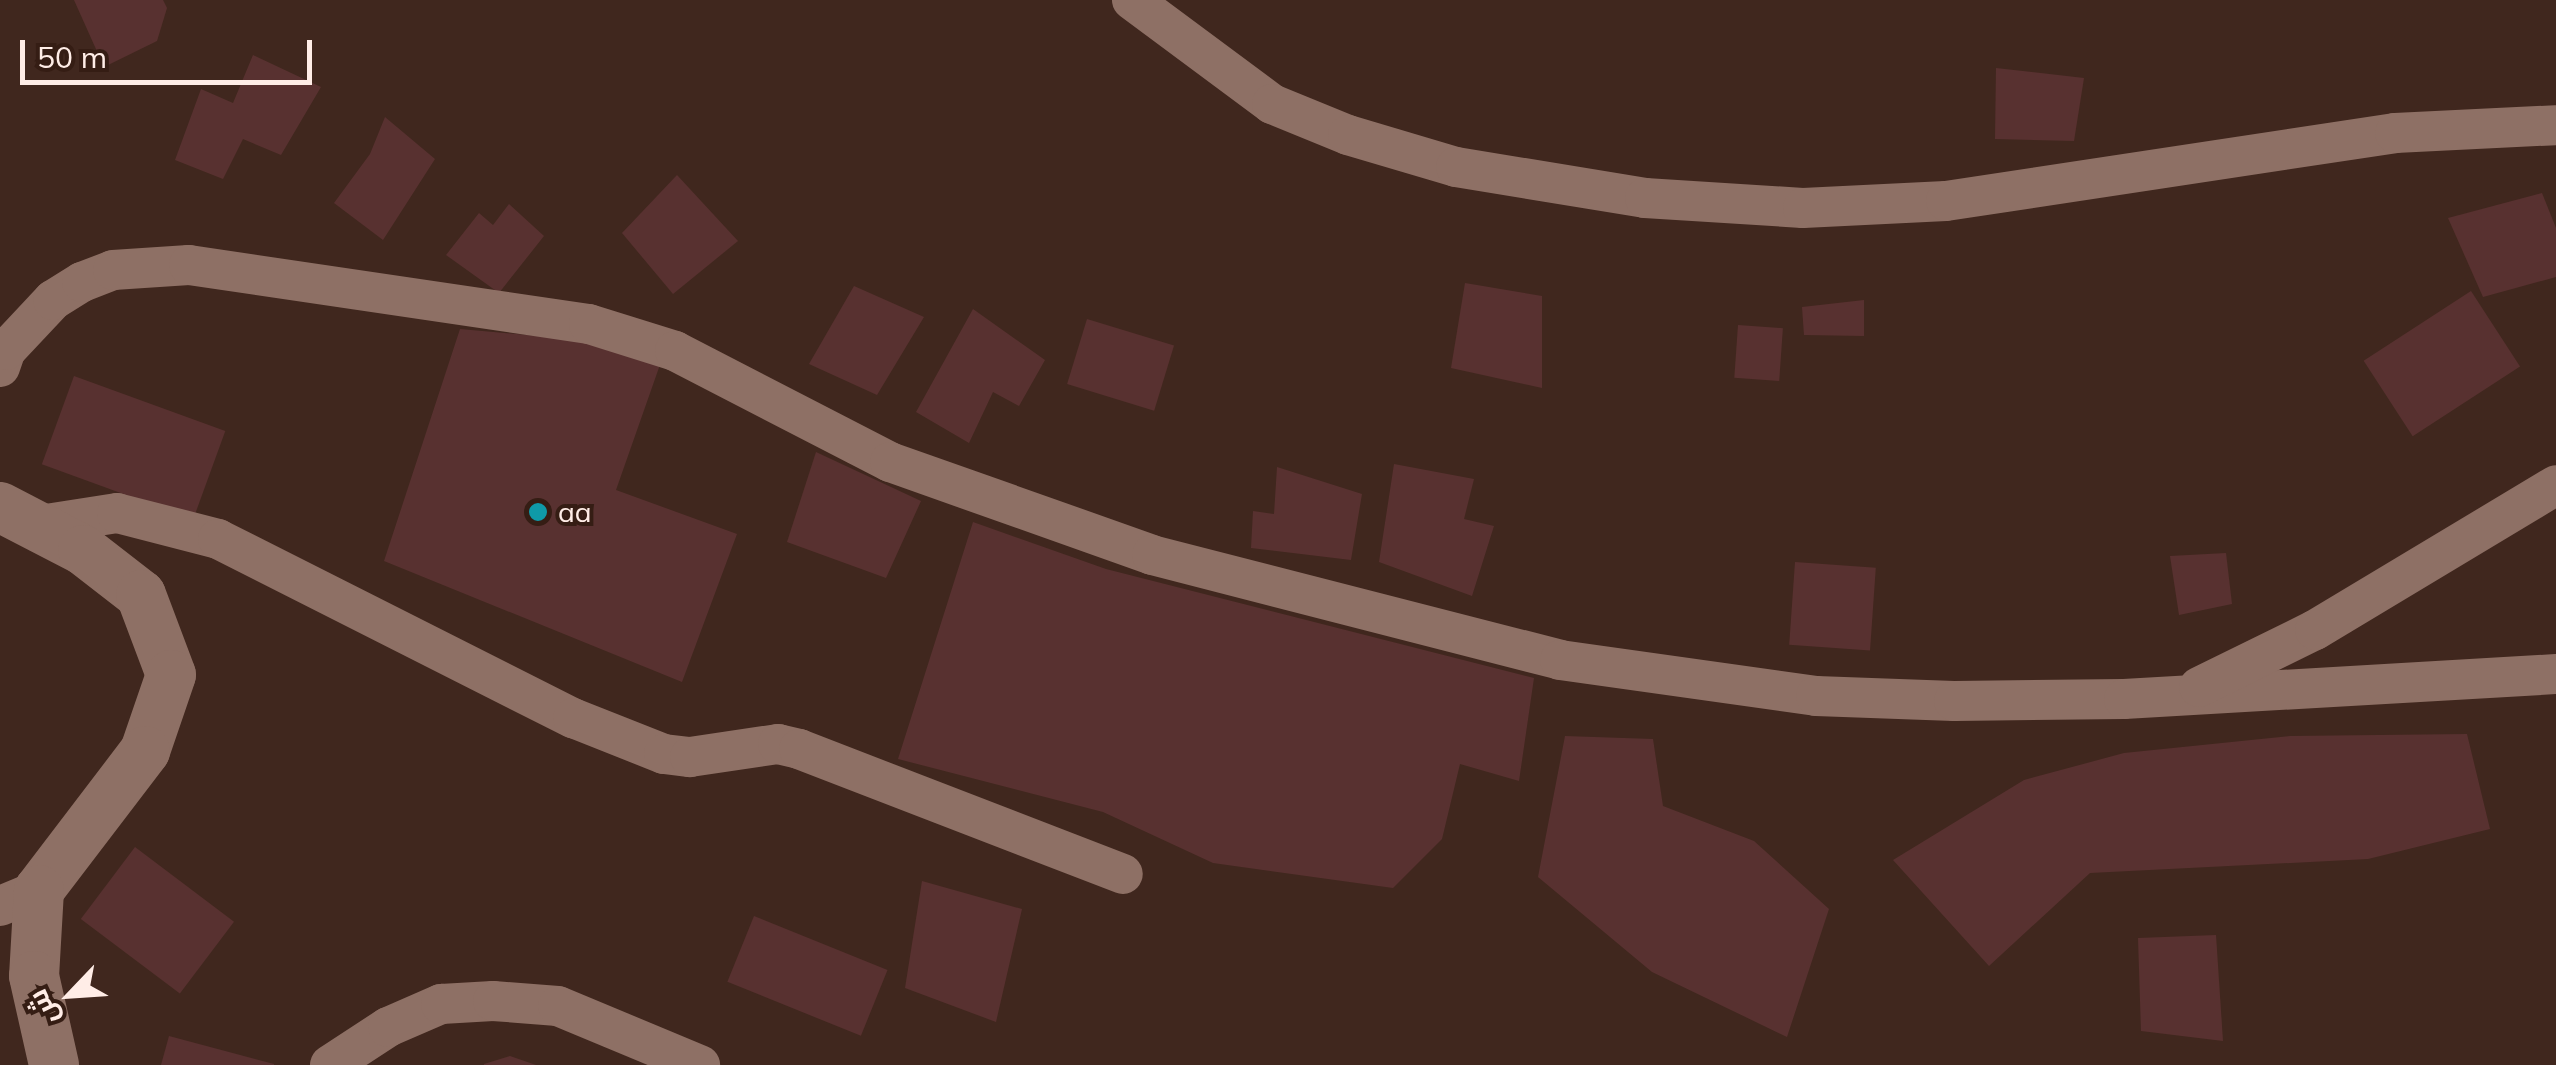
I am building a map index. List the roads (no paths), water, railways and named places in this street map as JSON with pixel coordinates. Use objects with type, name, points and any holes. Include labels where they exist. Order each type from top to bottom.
[{"type":"street","points":[[1132,0],[1272,104],[1348,135],[1456,168],[1645,198],[1803,208],[1946,201],[2396,133],[2556,125]]},
{"type":"street","points":[[0,367],[6,350],[53,300],[82,282],[132,269],[188,265],[589,324],[674,351],[890,462],[1152,556],[1542,656],[1816,696],[1954,701],[2182,696],[2556,674]]},
{"type":"street","points":[[2182,696],[2315,630],[2556,485]]},
{"type":"street","points":[[20,516],[117,513],[218,538],[573,718],[664,754],[690,757],[778,744],[799,749],[1124,874]]},
{"type":"street","points":[[20,516],[141,595],[171,675],[145,751],[19,898],[54,1065]]},
{"type":"street","points":[[330,1065],[376,1034],[441,1004],[492,1001],[558,1006],[700,1065]]},
{"type":"place","name":"aa","points":[[538,512]]}]
